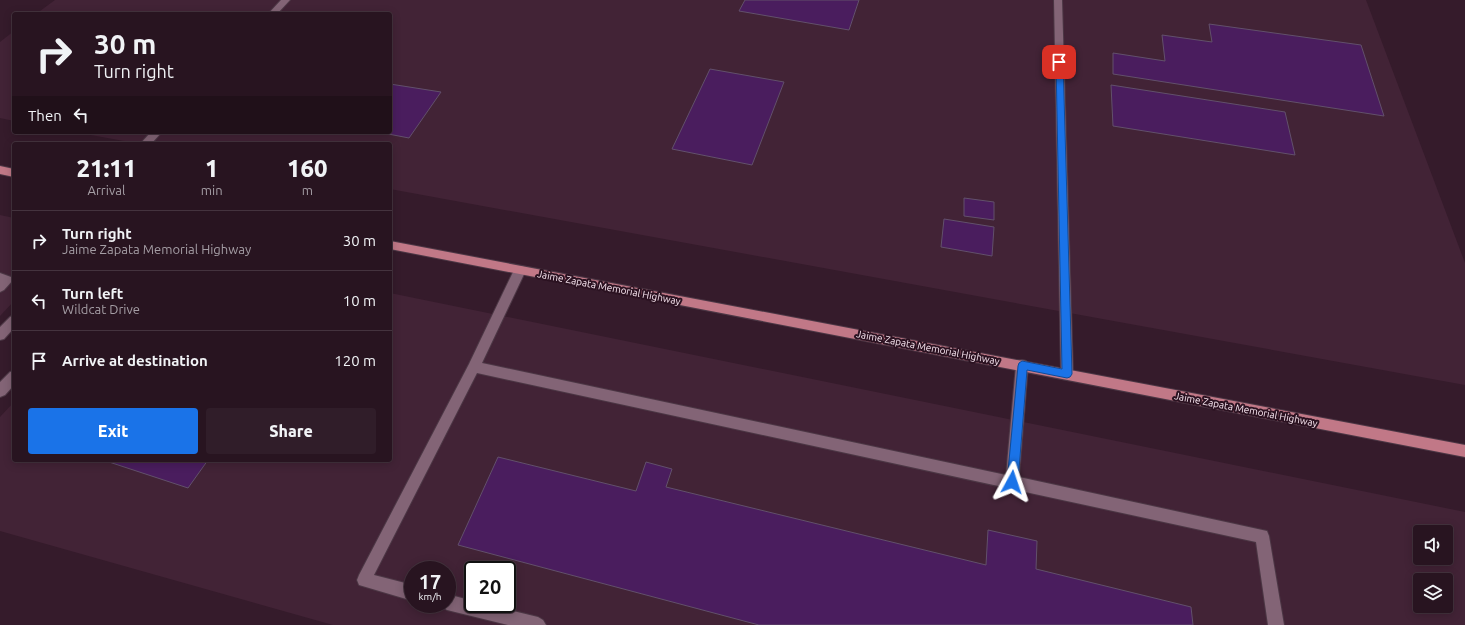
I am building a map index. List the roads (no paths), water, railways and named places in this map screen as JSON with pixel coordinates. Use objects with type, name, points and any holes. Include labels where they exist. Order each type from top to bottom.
[{"type":"main road","points":[[0,170],[12,173]]},
{"type":"main road","name":"Jaime Zapata Memorial Highway","points":[[392,245],[1465,451]]},
{"type":"street","points":[[274,12],[286,0]]},
{"type":"street","points":[[1058,0],[1067,374]]},
{"type":"street","points":[[147,142],[155,134]]},
{"type":"street","points":[[404,591],[364,580],[474,367],[520,270]]},
{"type":"street","points":[[0,278],[7,280],[0,287]]},
{"type":"street","points":[[0,335],[12,322]]},
{"type":"street","points":[[1012,482],[1022,366]]},
{"type":"street","points":[[474,367],[1262,536],[1276,625]]},
{"type":"street","points":[[0,391],[12,378]]},
{"type":"street","points":[[456,604],[538,625]]}]
